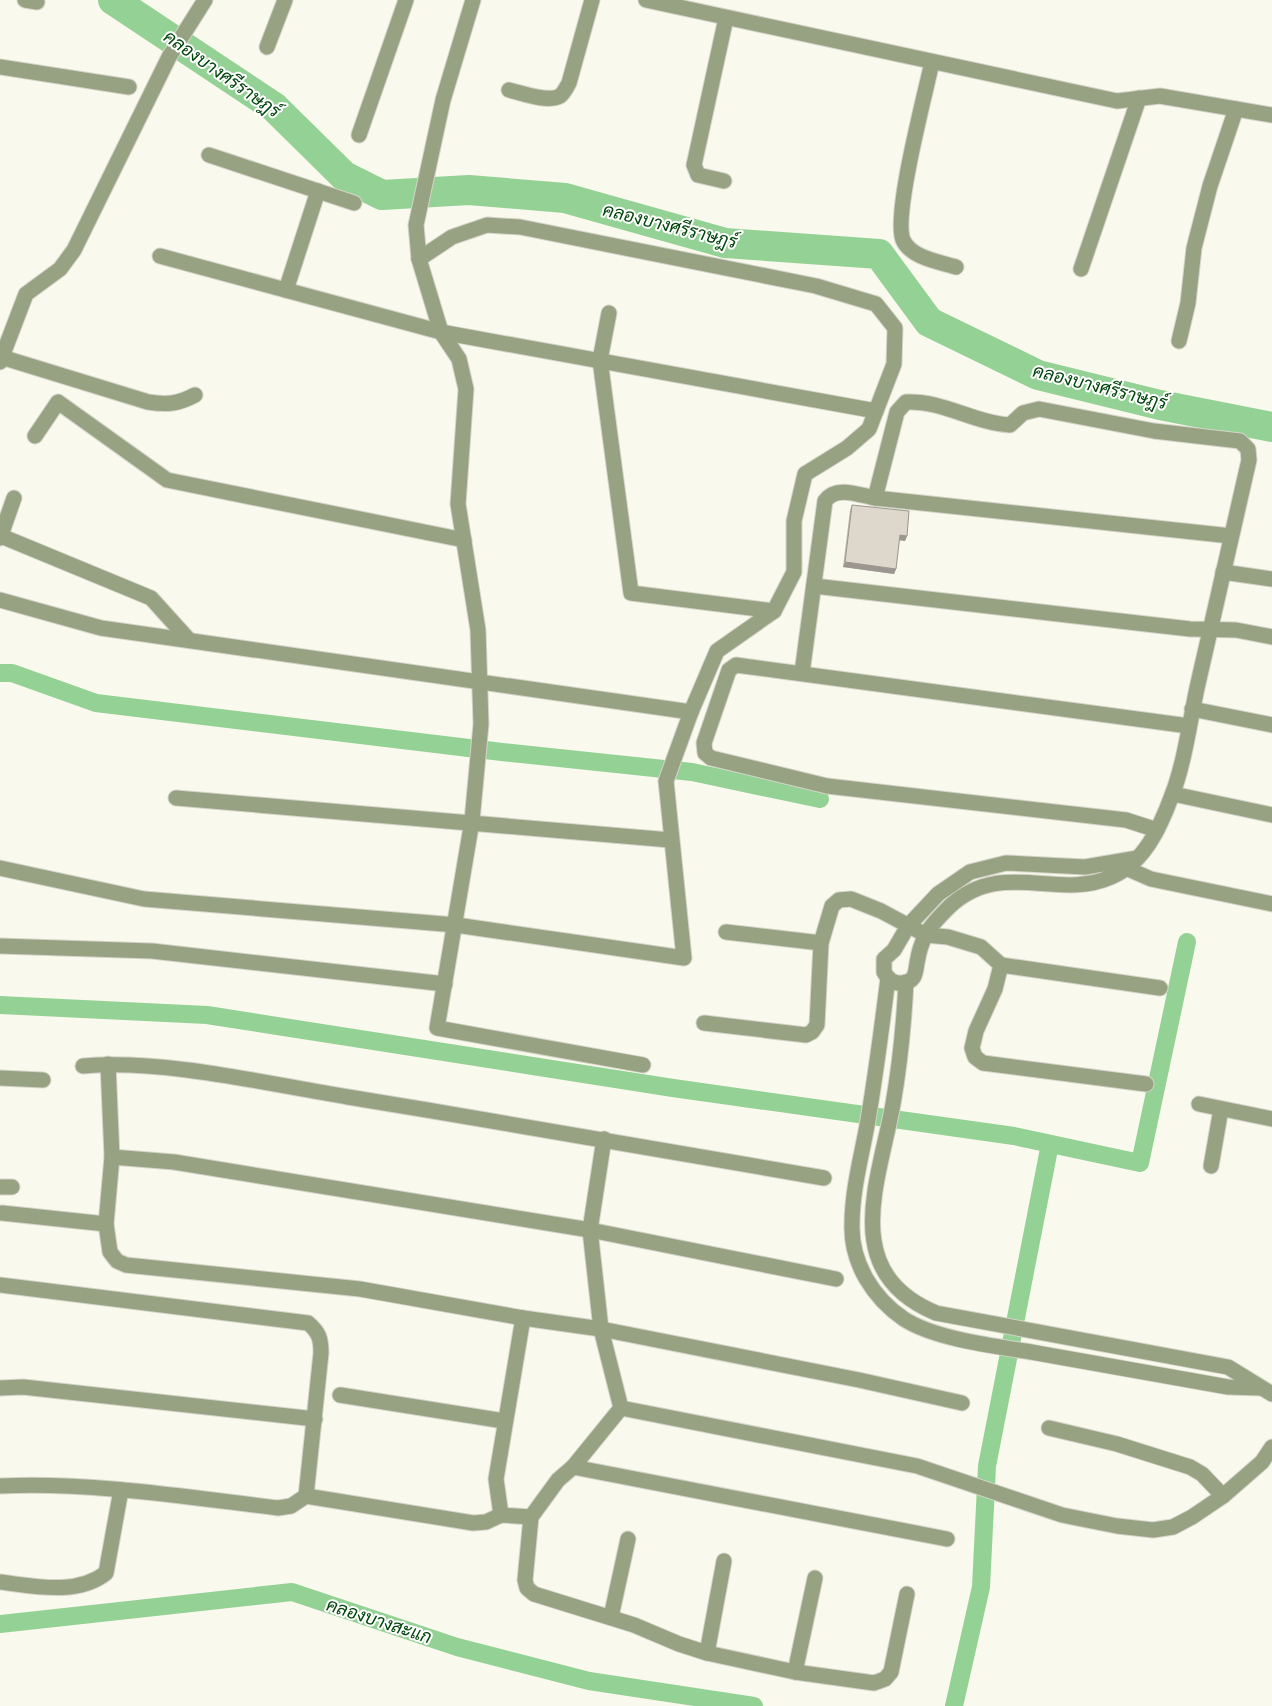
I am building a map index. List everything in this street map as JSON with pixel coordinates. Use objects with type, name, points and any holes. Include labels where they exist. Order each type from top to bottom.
[{"type":"street","points":[[195,395],[181,403],[166,405],[148,402],[1,360],[4,335],[26,294],[60,269],[74,250],[169,57],[192,24],[205,0]]},
{"type":"street","points":[[267,46],[285,0]]},
{"type":"street","points":[[360,135],[406,0]]},
{"type":"street","points":[[473,0],[443,100],[428,178],[416,225],[419,259],[441,332],[459,359],[466,389],[458,504],[478,630],[481,724],[472,821],[456,925],[437,1028],[643,1065]]},
{"type":"street","points":[[509,90],[549,98],[558,97],[564,93],[569,83],[592,0]]},
{"type":"street","points":[[646,0],[1117,101],[1165,96],[1272,115]]},
{"type":"street","points":[[724,181],[698,175],[694,165],[726,18]]},
{"type":"street","points":[[932,62],[909,172],[900,226],[904,241],[914,252],[929,259],[956,267]]},
{"type":"street","points":[[0,67],[129,87]]},
{"type":"street","points":[[1081,269],[1139,98]]},
{"type":"street","points":[[1179,341],[1188,303],[1194,248],[1210,186],[1236,109]]},
{"type":"street","points":[[210,155],[354,203]]},
{"type":"street","points":[[286,290],[318,191]]},
{"type":"street","points":[[0,868],[144,899],[456,925],[684,958],[670,840],[666,781],[691,712],[717,651],[774,611],[794,572],[794,521],[805,474],[847,448],[869,429],[894,364],[896,328],[876,304],[816,286],[520,227],[487,225],[452,237],[419,259]]},
{"type":"street","points":[[160,256],[441,332],[876,411]]},
{"type":"street","points":[[609,313],[600,360],[631,593],[774,611]]},
{"type":"street","points":[[876,498],[897,412],[906,402],[923,401],[996,425],[1010,426],[1023,413],[1039,409],[1154,431],[1240,441],[1248,449],[1249,460],[1173,794],[1148,847],[1133,863],[1110,878],[1088,884],[1008,881],[977,888],[950,907],[926,934],[917,960],[916,974],[900,984],[888,978],[884,972],[884,959],[894,950],[908,926],[938,894],[970,872],[1006,863],[1085,867],[1113,862],[1133,863],[1152,879],[1272,904]]},
{"type":"street","points":[[35,436],[58,402],[167,480],[464,540]]},
{"type":"street","points":[[802,673],[825,500],[829,494],[838,491],[876,498],[1231,536]]},
{"type":"street","points":[[14,498],[0,537],[151,598],[189,640]]},
{"type":"street","points":[[1223,572],[1272,579]]},
{"type":"street","points":[[814,586],[1210,629],[1236,630],[1272,637]]},
{"type":"street","points":[[0,600],[102,628],[479,684],[691,712]]},
{"type":"street","points":[[1157,830],[1126,820],[827,786],[711,758],[705,753],[704,744],[729,670],[736,665],[1188,726]]},
{"type":"street","points":[[1192,709],[1272,725]]},
{"type":"street","points":[[1173,794],[1272,815]]},
{"type":"street","points":[[176,798],[472,821],[670,840]]},
{"type":"street","points":[[704,1023],[806,1035],[812,1032],[817,1025],[821,943],[832,906],[840,900],[851,899],[881,911],[926,934],[948,937],[982,947],[1001,965],[1160,988]]},
{"type":"street","points":[[726,932],[821,943]]},
{"type":"street","points":[[0,946],[152,951],[445,984]]},
{"type":"street","points":[[894,950],[908,950],[917,960]]},
{"type":"street","points":[[1001,965],[995,989],[976,1031],[972,1048],[975,1057],[990,1064],[1146,1084]]},
{"type":"street","points":[[888,978],[872,1097],[854,1190],[852,1226],[854,1250],[866,1281],[885,1304],[905,1320],[925,1330],[995,1346],[1228,1387],[1267,1391]]},
{"type":"street","points":[[906,982],[894,1101],[874,1194],[871,1230],[877,1255],[895,1286],[916,1305],[936,1313],[997,1326],[1228,1367],[1267,1391]]},
{"type":"street","points":[[108,1064],[112,1157],[106,1224],[110,1252],[117,1261],[126,1265],[360,1289],[524,1318],[601,1329],[859,1380],[962,1403]]},
{"type":"street","points":[[83,1066],[108,1064],[193,1072],[604,1139],[824,1178]]},
{"type":"street","points":[[0,1078],[43,1080]]},
{"type":"street","points":[[1199,1104],[1272,1119]]},
{"type":"street","points":[[1211,1166],[1221,1109]]},
{"type":"street","points":[[604,1139],[590,1230],[601,1329],[621,1408]]},
{"type":"street","points":[[112,1157],[174,1162],[590,1230],[836,1279]]},
{"type":"street","points":[[854,1190],[874,1194]]},
{"type":"street","points":[[2,1213],[106,1224]]},
{"type":"street","points":[[0,1285],[308,1324],[317,1330],[321,1340],[306,1496]]},
{"type":"street","points":[[501,1515],[496,1479],[504,1421],[524,1318]]},
{"type":"street","points":[[0,1388],[23,1387],[315,1418]]},
{"type":"street","points":[[340,1395],[504,1421]]},
{"type":"street","points":[[621,1408],[573,1467],[558,1480],[531,1517],[525,1580],[527,1588],[534,1594],[611,1618],[707,1653],[795,1672],[874,1683],[885,1679],[892,1672],[908,1594]]},
{"type":"street","points":[[621,1408],[917,1466],[1062,1515],[1116,1526],[1153,1530],[1173,1527],[1223,1496],[1262,1462],[1272,1448]]},
{"type":"street","points":[[1049,1428],[1117,1444],[1190,1467],[1202,1474],[1223,1496]]},
{"type":"street","points":[[573,1467],[947,1539]]},
{"type":"street","points":[[0,1486],[50,1485],[121,1490],[278,1508],[291,1506],[306,1496],[473,1523],[486,1522],[501,1515],[531,1517]]},
{"type":"street","points":[[0,1582],[51,1588],[86,1584],[102,1577],[110,1564],[121,1490]]},
{"type":"street","points":[[611,1618],[628,1539]]},
{"type":"street","points":[[707,1653],[724,1560]]},
{"type":"street","points":[[795,1672],[815,1578]]},
{"type":"building","points":[[852,505],[909,511],[907,536],[900,535],[896,569],[845,562]]},
{"type":"waterway","name":"คลองบางศรีราษฎร์","points":[[113,0],[274,107],[344,176],[382,195],[469,190],[565,198],[725,243],[879,254],[929,322],[1038,375],[1160,405],[1272,427]]},
{"type":"waterway","points":[[0,673],[12,673],[96,703],[502,752],[692,772],[820,799]]},
{"type":"waterway","points":[[0,1005],[207,1015],[673,1088],[1014,1136],[1140,1163],[1187,942]]},
{"type":"waterway","points":[[954,1706],[981,1587],[987,1466],[1050,1144]]},
{"type":"waterway","name":"คลองบางสะแก","points":[[0,1624],[292,1592],[457,1647],[589,1681],[754,1706]]}]
